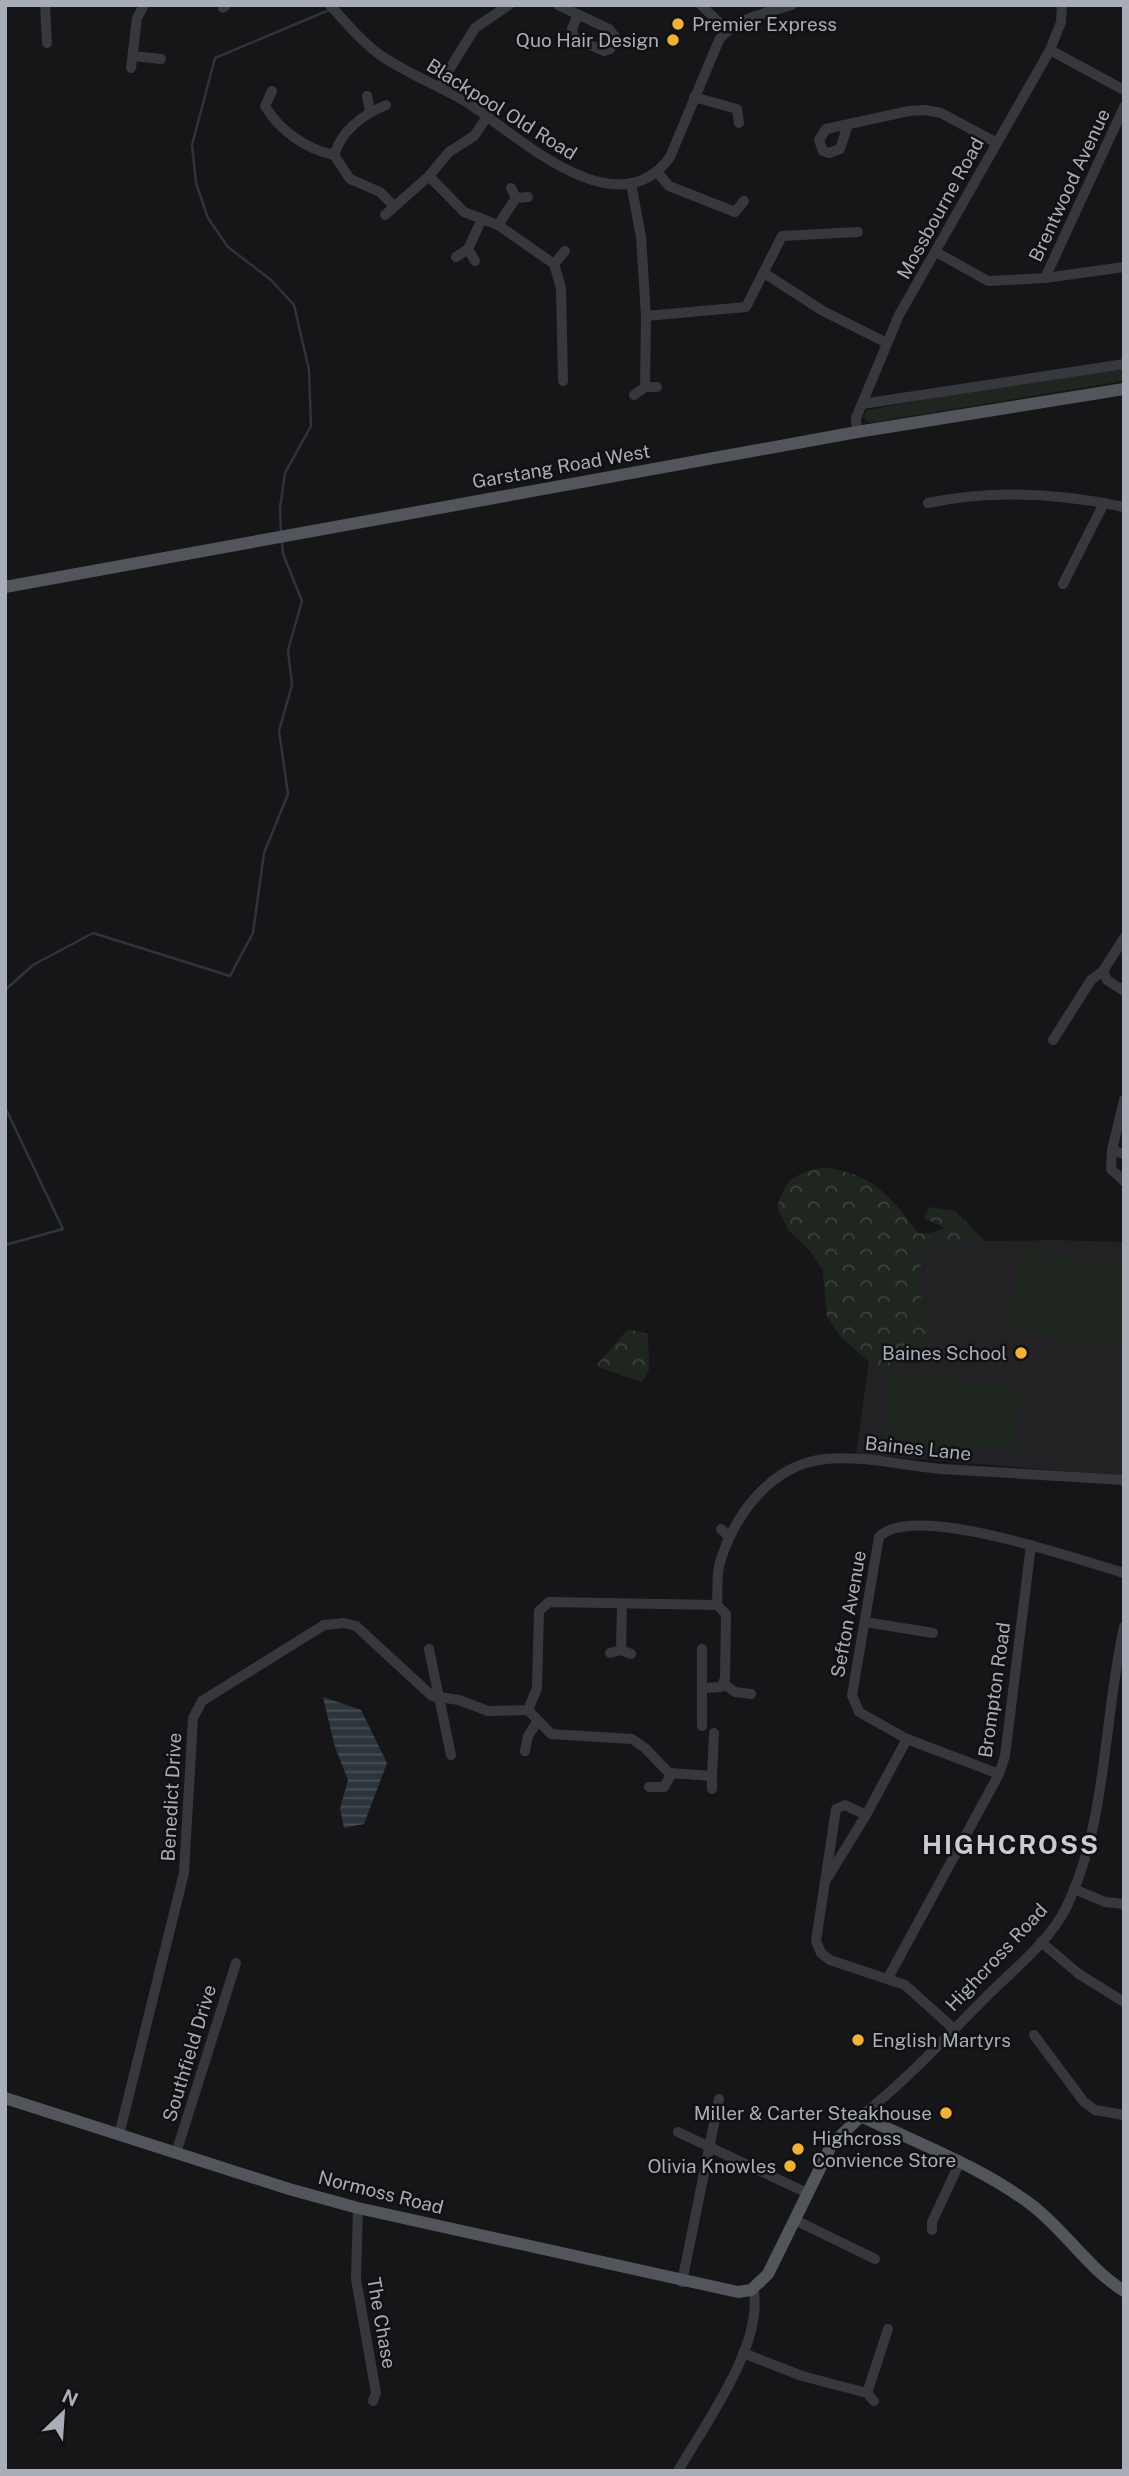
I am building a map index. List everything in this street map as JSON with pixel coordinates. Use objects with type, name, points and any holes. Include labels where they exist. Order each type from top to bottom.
[{"type":"main road","name":"Garstang Road West","points":[[5,587],[857,432],[1124,389]]},
{"type":"main road","name":"Normoss Road","points":[[5,2098],[358,2208],[729,2292],[753,2287]]},
{"type":"main road","points":[[861,2116],[960,2162],[1032,2206],[1087,2262],[1124,2291]]},
{"type":"main road","name":"Highcross Road","points":[[753,2287],[768,2274],[832,2144],[861,2116]]},
{"type":"street","points":[[45,5],[47,43]]},
{"type":"street","points":[[439,86],[475,28],[509,5]]},
{"type":"street","points":[[558,5],[609,29],[615,37],[610,49],[604,51],[574,38],[572,29],[578,15]]},
{"type":"street","points":[[701,5],[727,30]]},
{"type":"street","points":[[744,201],[734,212],[668,186],[658,173],[670,157],[719,40],[727,30],[760,15],[792,5]]},
{"type":"street","name":"Mossbourne Road","points":[[857,432],[856,418],[899,315],[1050,50],[1061,22],[1062,5]]},
{"type":"street","points":[[131,68],[140,6]]},
{"type":"street","name":"Blackpool Old Road","points":[[332,7],[381,55],[439,86],[564,171],[601,182],[631,183],[658,173]]},
{"type":"street","points":[[1050,50],[1124,90]]},
{"type":"street","points":[[133,57],[160,60]]},
{"type":"street","points":[[272,91],[259,107],[305,145],[334,155],[350,179],[380,192],[394,206]]},
{"type":"street","points":[[366,96],[370,111]]},
{"type":"street","points":[[694,97],[737,109],[739,123]]},
{"type":"street","points":[[334,155],[345,132],[370,111],[386,105]]},
{"type":"street","name":"Brentwood Avenue","points":[[1045,278],[1124,107]]},
{"type":"street","points":[[848,125],[925,110],[942,113],[997,143]]},
{"type":"street","points":[[385,215],[429,176],[449,152],[474,136],[487,117]]},
{"type":"street","points":[[429,176],[464,212],[481,221],[498,225],[554,264],[561,288],[562,381]]},
{"type":"street","points":[[631,183],[641,237],[646,316],[645,387]]},
{"type":"street","points":[[498,225],[514,193],[528,197]]},
{"type":"street","points":[[456,257],[468,249],[481,221]]},
{"type":"street","points":[[646,316],[746,307],[782,236],[858,232]]},
{"type":"street","points":[[468,249],[475,261]]},
{"type":"street","points":[[554,264],[565,251]]},
{"type":"street","points":[[936,251],[988,281],[1045,278],[1124,267]]},
{"type":"street","points":[[764,273],[823,311],[887,343]]},
{"type":"street","points":[[551,316],[562,320]]},
{"type":"street","points":[[862,404],[1124,364]]},
{"type":"street","points":[[634,395],[645,387],[656,387]]},
{"type":"street","points":[[928,503],[955,497],[1055,495],[1124,508]]},
{"type":"street","points":[[1063,584],[1104,503]]},
{"type":"street","points":[[1053,1041],[1091,980],[1103,971],[1124,938]]},
{"type":"street","points":[[1103,971],[1107,979],[1124,992]]},
{"type":"street","points":[[1124,1100],[1112,1150],[1111,1169],[1124,1181]]},
{"type":"street","points":[[1112,1150],[1124,1154]]},
{"type":"street","name":"Baines Lane","points":[[729,1537],[754,1498],[774,1480],[801,1465],[825,1459],[1124,1480]]},
{"type":"street","name":"Sefton Avenue","points":[[999,1774],[907,1739],[859,1712],[853,1701],[879,1537],[889,1527],[982,1531],[1124,1573]]},
{"type":"street","points":[[720,1529],[729,1537],[720,1563],[717,1605],[726,1615],[724,1684]]},
{"type":"street","name":"Brompton Road","points":[[888,1978],[999,1774],[1005,1756],[1031,1545]]},
{"type":"street","points":[[712,1776],[671,1773],[632,1739],[556,1735],[537,1722],[528,1710],[537,1692],[542,1607],[548,1602],[717,1605]]},
{"type":"street","points":[[610,1653],[626,1652],[622,1605]]},
{"type":"street","points":[[865,1622],[933,1633]]},
{"type":"street","name":"Benedict Drive","points":[[119,2135],[184,1873],[193,1718],[202,1701],[324,1625],[344,1623],[356,1626],[426,1692],[488,1711],[528,1710]]},
{"type":"street","name":"Highcross Road","points":[[861,2116],[889,2094],[1041,1942],[1061,1918],[1074,1889],[1100,1791],[1124,1627]]},
{"type":"street","points":[[429,1649],[451,1755]]},
{"type":"street","points":[[702,1649],[702,1679],[706,1688],[702,1726]]},
{"type":"street","points":[[706,1688],[717,1689],[724,1684]]},
{"type":"street","points":[[724,1684],[735,1692],[751,1694]]},
{"type":"street","points":[[525,1751],[528,1736],[537,1722]]},
{"type":"street","points":[[712,1789],[714,1734]]},
{"type":"street","points":[[828,1877],[866,1815],[907,1739]]},
{"type":"street","points":[[649,1787],[664,1787],[671,1773]]},
{"type":"street","points":[[866,1815],[845,1805],[835,1810],[828,1877],[816,1941],[821,1953],[830,1960],[888,1978],[917,1993],[954,2029]]},
{"type":"street","points":[[1074,1889],[1105,1902],[1124,1904]]},
{"type":"street","points":[[1041,1942],[1079,1974],[1124,2002]]},
{"type":"street","name":"Southfield Drive","points":[[176,2153],[236,1963]]},
{"type":"street","points":[[1034,2035],[1084,2102],[1095,2110],[1124,2115]]},
{"type":"street","points":[[682,2282],[719,2099]]},
{"type":"street","points":[[678,2132],[807,2193]]},
{"type":"street","points":[[932,2230],[932,2222],[960,2162]]},
{"type":"street","name":"The Chase","points":[[358,2208],[356,2279],[376,2393],[373,2401]]},
{"type":"street","points":[[795,2221],[875,2259]]},
{"type":"street","points":[[678,2471],[743,2353],[755,2313],[753,2287]]},
{"type":"street","points":[[743,2353],[802,2376],[871,2397],[888,2329]]},
{"type":"shaded area","name":"Baines School","points":[[925,1242],[1124,1242],[1124,1476],[856,1454],[869,1362],[887,1371],[929,1320],[917,1286]]},
{"type":"shaded area","points":[[323,1697],[361,1710],[387,1763],[364,1824],[344,1828],[340,1809],[348,1780],[335,1747]]},
{"type":"green space","points":[[1124,367],[1124,381],[874,422],[868,422],[863,417],[868,410],[1034,379]]},
{"type":"green space","points":[[824,1167],[856,1175],[879,1188],[918,1233],[930,1233],[945,1228],[924,1218],[929,1207],[955,1211],[986,1242],[925,1243],[917,1286],[929,1320],[925,1344],[909,1365],[887,1371],[869,1362],[840,1336],[827,1317],[823,1271],[810,1251],[788,1230],[777,1207],[788,1183],[798,1175]]},
{"type":"green space","points":[[1022,1248],[1124,1267],[1124,1350],[1007,1329]]},
{"type":"green space","points":[[628,1329],[648,1334],[649,1371],[642,1382],[596,1366]]},
{"type":"green space","points":[[889,1375],[1020,1385],[1016,1451],[884,1442]]},
{"type":"waterway","points":[[281,532],[280,508],[285,473],[311,426],[309,370],[294,305],[271,280],[228,247],[208,218],[196,183],[192,145],[215,58],[329,10]]},
{"type":"waterway","points":[[5,990],[33,965],[93,933],[230,976],[253,933],[264,853],[288,794],[279,731],[292,685],[288,650],[302,601],[283,554],[282,542]]},
{"type":"waterway","points":[[5,1107],[63,1229],[5,1245]]},
{"type":"place","name":"Premier Express","points":[[678,24]]},
{"type":"place","name":"Quo Hair Design","points":[[673,40]]},
{"type":"place","name":"Baines School","points":[[1021,1353]]},
{"type":"place","name":"English Martyrs","points":[[858,2040]]},
{"type":"place","name":"Miller & Carter Steakhouse","points":[[946,2113]]},
{"type":"place","name":"Highcross Convience Store","points":[[798,2149]]},
{"type":"place","name":"Olivia Knowles","points":[[790,2166]]},
{"type":"district","name":"HIGHCROSS","points":[[1011,1844]]}]
